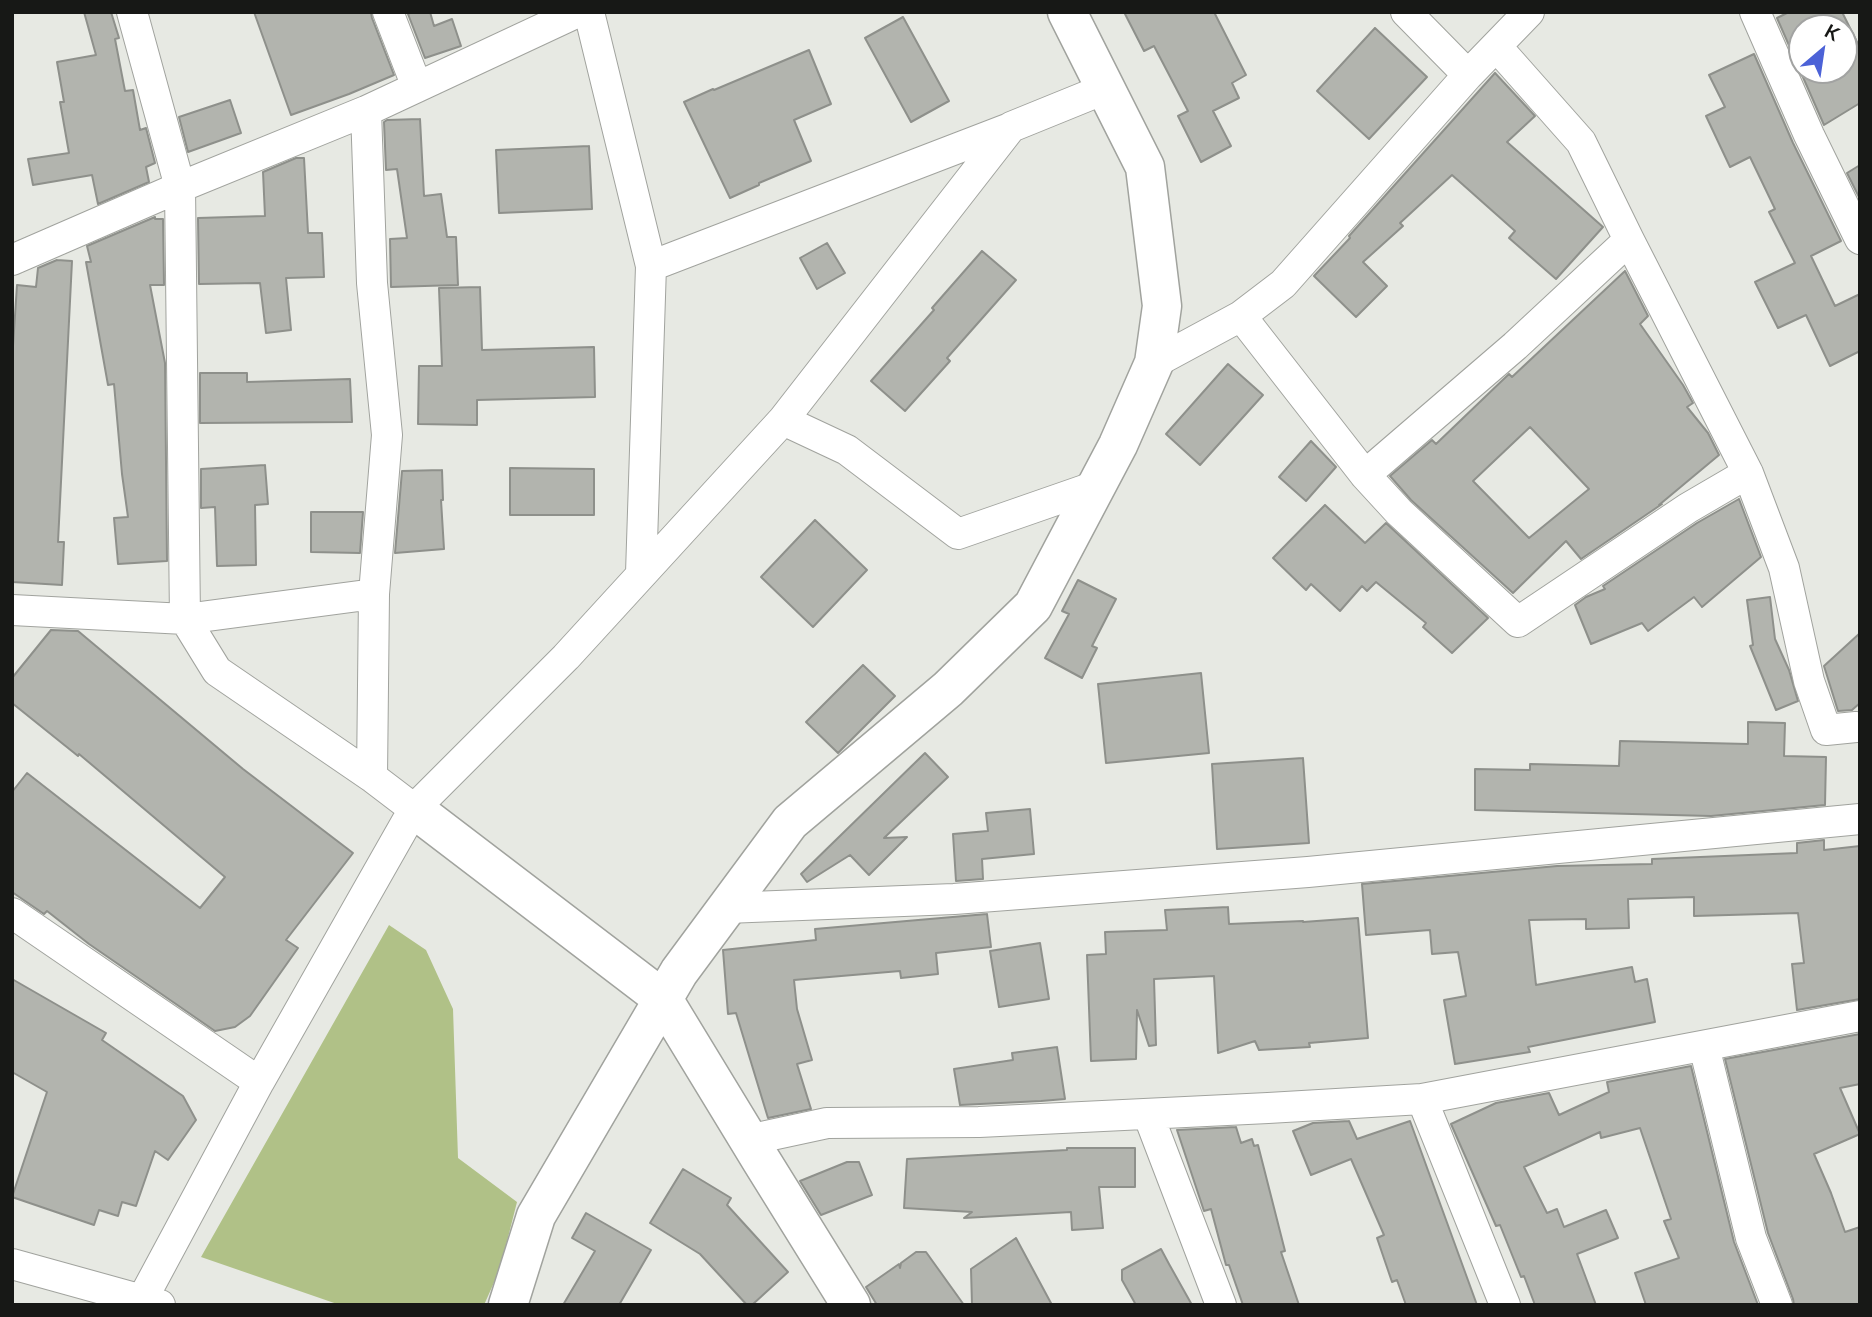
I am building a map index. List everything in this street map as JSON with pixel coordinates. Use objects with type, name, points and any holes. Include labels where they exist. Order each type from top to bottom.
[{"type":"street","points":[[132,12],[180,187],[185,619],[217,671],[372,777],[663,999],[851,1305]]},
{"type":"street","points":[[388,12],[417,88]]},
{"type":"street","points":[[12,260],[180,187],[366,111],[578,12]]},
{"type":"street","points":[[589,12],[651,266],[641,573]]},
{"type":"street","points":[[508,1305],[536,1216],[679,972],[790,822],[948,690],[1033,606],[1118,445],[1154,363],[1163,306],[1145,167],[1068,12]]},
{"type":"street","points":[[1406,12],[1468,75]]},
{"type":"street","points":[[1154,363],[1241,316],[1283,284],[1468,75],[1529,12]]},
{"type":"street","points":[[1755,12],[1809,135],[1860,239]]},
{"type":"street","points":[[1496,46],[1581,142],[1748,473],[1784,568],[1809,681],[1826,730],[1858,732]]},
{"type":"street","points":[[651,266],[1107,88]]},
{"type":"street","points":[[366,111],[372,283],[387,435],[374,594],[372,777]]},
{"type":"street","points":[[12,1264],[151,1303],[259,1082],[414,809],[566,657],[783,420],[1011,127]]},
{"type":"street","points":[[1365,475],[1515,346],[1629,240]]},
{"type":"street","points":[[1241,316],[1365,475],[1399,512],[1518,622],[1688,508],[1748,473]]},
{"type":"street","points":[[783,420],[847,450],[957,534],[1097,486]]},
{"type":"street","points":[[12,610],[185,619],[374,594]]},
{"type":"street","points":[[726,908],[954,899],[1280,874],[1860,819]]},
{"type":"street","points":[[12,913],[259,1082]]},
{"type":"street","points":[[748,1140],[827,1123],[979,1122],[1422,1099],[1860,1016]]},
{"type":"street","points":[[1704,1046],[1751,1238],[1777,1305]]},
{"type":"street","points":[[1422,1099],[1505,1305]]},
{"type":"street","points":[[1148,1114],[1221,1305]]},
{"type":"green space","points":[[389,925],[426,950],[453,1009],[458,1158],[517,1202],[500,1269],[484,1305],[340,1305],[201,1257]]},
{"type":"building","points":[[84,12],[111,12],[119,38],[115,39],[125,91],[133,90],[140,130],[146,128],[155,163],[146,167],[149,182],[98,204],[92,175],[33,185],[28,159],[69,153],[60,102],[64,102],[57,62],[96,55]]},
{"type":"building","points":[[254,12],[371,12],[394,75],[291,115]]},
{"type":"building","points":[[430,12],[434,26],[452,19],[461,46],[425,58],[408,14]]},
{"type":"building","points":[[1124,12],[1214,12],[1246,75],[1232,83],[1239,98],[1213,111],[1231,146],[1201,162],[1178,116],[1188,111],[1154,46],[1144,51]]},
{"type":"building","points":[[1789,12],[1842,12],[1843,14],[1788,14],[1788,43],[1777,18]]},
{"type":"building","points":[[903,17],[949,101],[911,122],[865,38]]},
{"type":"building","points":[[1375,28],[1427,77],[1369,139],[1317,91]]},
{"type":"building","points":[[1858,44],[1860,103],[1824,125],[1806,84],[1858,84]]},
{"type":"building","points":[[809,50],[831,104],[794,120],[811,161],[730,198],[684,102]]},
{"type":"building","points":[[1754,54],[1793,143],[1841,241],[1811,256],[1835,306],[1860,294],[1860,351],[1830,366],[1806,315],[1778,328],[1755,282],[1795,263],[1769,212],[1775,209],[1750,157],[1730,167],[1706,116],[1725,107],[1709,75]]},
{"type":"building","points":[[1495,73],[1535,116],[1507,142],[1603,227],[1556,279],[1509,238],[1515,231],[1452,175],[1400,223],[1403,226],[1363,262],[1387,286],[1356,317],[1314,276]]},
{"type":"building","points":[[230,100],[241,133],[188,152],[179,117]]},
{"type":"building","points":[[420,119],[424,196],[441,194],[447,237],[456,237],[458,285],[391,287],[390,239],[407,238],[397,169],[386,170],[384,122]]},
{"type":"building","points":[[589,146],[592,209],[499,213],[496,150]]},
{"type":"building","points":[[296,158],[304,158],[308,233],[322,233],[324,277],[286,278],[291,330],[266,333],[260,283],[199,284],[198,218],[265,216],[263,172]]},
{"type":"building","points":[[1860,165],[1860,199],[1847,173]]},
{"type":"building","points":[[155,217],[163,219],[164,285],[150,285],[165,363],[167,561],[118,564],[114,518],[128,517],[114,384],[108,385],[86,262],[91,262],[87,246]]},
{"type":"building","points":[[827,243],[845,273],[817,289],[800,258]]},
{"type":"building","points":[[982,251],[1016,280],[947,358],[950,361],[905,411],[871,381]]},
{"type":"building","points":[[57,260],[72,261],[58,542],[64,542],[62,585],[12,582],[12,361],[17,285],[36,287],[38,268]]},
{"type":"building","points":[[1625,271],[1648,316],[1640,324],[1683,385],[1693,403],[1687,407],[1708,433],[1719,455],[1659,505],[1662,504],[1581,559],[1566,541],[1513,593],[1411,500],[1390,476],[1432,440],[1436,444],[1509,374],[1512,377]],"holes":[[[1530,427],[1589,489],[1529,538],[1473,481]]]},
{"type":"building","points":[[480,287],[482,350],[594,347],[595,397],[477,400],[477,425],[418,424],[419,366],[442,366],[439,288]]},
{"type":"building","points":[[1228,364],[1263,395],[1200,465],[1166,434]]},
{"type":"building","points":[[200,373],[247,373],[247,382],[350,379],[352,422],[200,423]]},
{"type":"building","points":[[1311,441],[1336,467],[1306,501],[1279,477]]},
{"type":"building","points":[[265,465],[268,504],[255,505],[256,565],[217,566],[215,507],[201,508],[201,469]]},
{"type":"building","points":[[510,468],[594,469],[594,515],[510,515]]},
{"type":"building","points":[[442,470],[444,549],[395,553],[402,471]]},
{"type":"building","points":[[1739,499],[1761,557],[1702,607],[1694,597],[1648,631],[1642,623],[1591,644],[1575,605],[1605,589],[1603,586],[1697,523]]},
{"type":"building","points":[[1325,505],[1365,543],[1386,523],[1488,618],[1452,653],[1423,627],[1426,623],[1376,582],[1367,591],[1362,586],[1340,611],[1311,584],[1306,590],[1273,558]]},
{"type":"building","points":[[311,512],[363,512],[360,553],[311,552]]},
{"type":"building","points":[[815,520],[867,570],[813,627],[761,577]]},
{"type":"building","points":[[1078,580],[1116,599],[1092,646],[1097,648],[1082,678],[1045,658],[1069,614],[1062,611]]},
{"type":"building","points":[[1770,597],[1775,639],[1789,670],[1798,701],[1776,710],[1750,646],[1753,645],[1747,600]]},
{"type":"building","points":[[51,630],[78,631],[243,769],[353,853],[286,940],[298,948],[250,1016],[235,1027],[215,1031],[89,944],[47,911],[44,914],[12,892],[12,792],[27,773],[200,908],[225,877],[79,754],[78,756],[12,703],[12,678]]},
{"type":"building","points":[[1860,633],[1860,703],[1852,710],[1838,711],[1824,666]]},
{"type":"building","points":[[863,665],[895,696],[838,753],[806,722]]},
{"type":"building","points":[[1201,673],[1209,753],[1106,763],[1098,684]]},
{"type":"building","points":[[1748,722],[1785,723],[1784,756],[1826,757],[1825,805],[1711,816],[1475,810],[1475,769],[1530,770],[1530,764],[1619,766],[1620,741],[1748,744]]},
{"type":"building","points":[[925,753],[948,777],[884,838],[907,837],[869,875],[850,855],[807,882],[801,874]]},
{"type":"building","points":[[1303,758],[1309,843],[1217,849],[1212,764]]},
{"type":"building","points":[[1030,809],[1034,854],[982,859],[983,879],[956,881],[953,834],[988,831],[986,813]]},
{"type":"building","points":[[1824,840],[1824,850],[1860,846],[1860,999],[1797,1010],[1792,964],[1804,963],[1798,913],[1694,916],[1694,897],[1628,899],[1629,928],[1586,929],[1586,919],[1529,920],[1536,985],[1632,967],[1635,982],[1647,979],[1655,1022],[1528,1047],[1530,1052],[1455,1064],[1444,1000],[1466,996],[1458,952],[1432,954],[1430,930],[1366,935],[1362,884],[1557,866],[1652,864],[1652,859],[1797,853],[1797,843]]},
{"type":"building","points":[[1228,907],[1229,924],[1358,918],[1368,1038],[1309,1043],[1310,1047],[1259,1050],[1255,1041],[1218,1053],[1214,976],[1154,979],[1156,1045],[1149,1046],[1137,1010],[1136,1059],[1091,1061],[1087,955],[1106,954],[1105,932],[1167,930],[1165,910]]},
{"type":"building","points":[[987,914],[991,947],[936,953],[938,974],[901,978],[900,971],[794,980],[797,1009],[812,1060],[797,1064],[811,1109],[768,1118],[736,1013],[728,1014],[723,950],[816,940],[815,929]]},
{"type":"building","points":[[1040,943],[1049,999],[999,1007],[990,951]]},
{"type":"building","points":[[12,979],[106,1033],[102,1040],[183,1096],[196,1120],[168,1160],[155,1151],[136,1206],[122,1202],[118,1216],[99,1210],[94,1225],[12,1197],[47,1092],[12,1072]]},
{"type":"building","points":[[1860,1034],[1860,1084],[1840,1088],[1860,1134],[1814,1154],[1845,1232],[1860,1227],[1860,1305],[1794,1305],[1768,1233],[1725,1059]]},
{"type":"building","points":[[1057,1047],[1065,1099],[960,1105],[954,1069],[1013,1060],[1012,1053]]},
{"type":"building","points":[[1691,1066],[1734,1242],[1758,1305],[1646,1305],[1635,1273],[1679,1258],[1664,1221],[1671,1219],[1640,1128],[1601,1138],[1600,1132],[1524,1167],[1547,1213],[1557,1209],[1564,1227],[1606,1210],[1618,1238],[1577,1254],[1596,1305],[1535,1305],[1524,1276],[1521,1277],[1500,1225],[1496,1226],[1451,1124],[1496,1103],[1549,1093],[1559,1115],[1609,1092],[1607,1082]]},
{"type":"building","points":[[1349,1121],[1357,1139],[1410,1121],[1477,1305],[1406,1305],[1397,1280],[1392,1282],[1377,1238],[1384,1235],[1351,1159],[1311,1175],[1293,1131],[1313,1123]]},
{"type":"building","points":[[1236,1127],[1241,1143],[1252,1139],[1254,1146],[1258,1145],[1285,1251],[1281,1252],[1299,1305],[1243,1305],[1229,1265],[1226,1265],[1211,1209],[1204,1211],[1177,1130]]},
{"type":"building","points":[[1067,1148],[1135,1148],[1135,1187],[1099,1187],[1103,1228],[1072,1230],[1071,1212],[964,1218],[972,1212],[904,1208],[907,1159]]},
{"type":"building","points":[[847,1162],[859,1162],[872,1195],[821,1215],[800,1181]]},
{"type":"building","points":[[683,1169],[731,1198],[727,1205],[788,1272],[752,1305],[747,1305],[700,1254],[650,1223]]},
{"type":"building","points":[[586,1213],[651,1250],[619,1305],[563,1305],[595,1251],[572,1238]]},
{"type":"building","points":[[1016,1238],[1052,1305],[972,1305],[971,1269]]},
{"type":"building","points":[[1161,1249],[1192,1305],[1136,1305],[1122,1280],[1122,1270]]},
{"type":"building","points":[[916,1252],[926,1252],[964,1305],[877,1305],[866,1287],[899,1264],[900,1268],[901,1263]]}]
